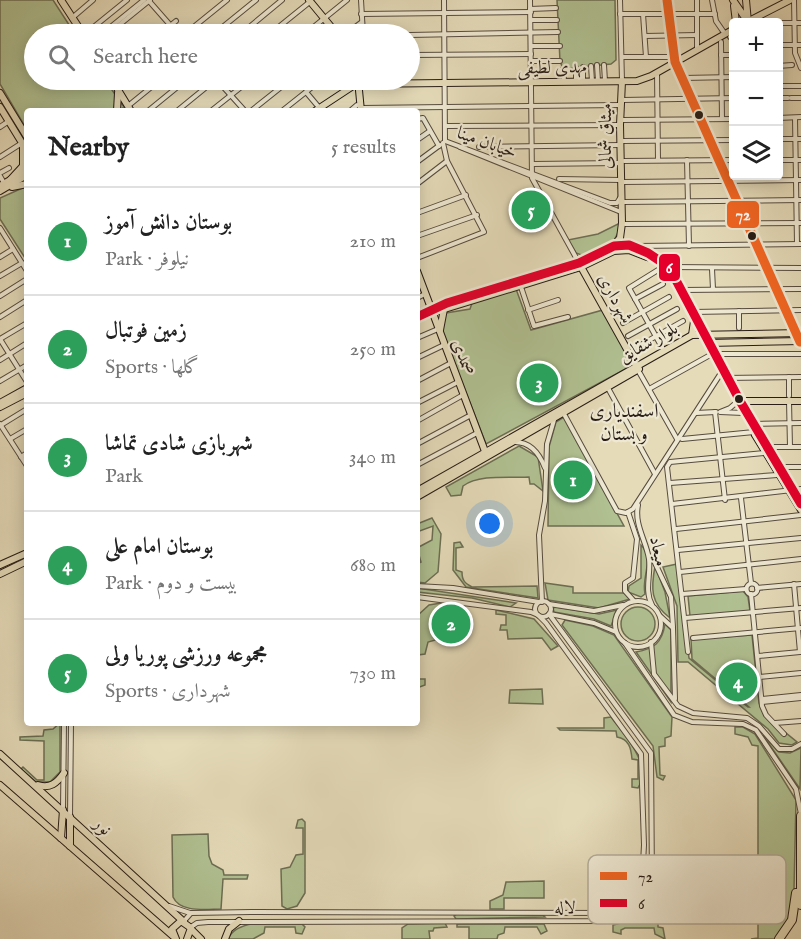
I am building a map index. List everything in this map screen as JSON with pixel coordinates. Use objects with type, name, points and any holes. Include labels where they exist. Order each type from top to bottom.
[{"type":"highway","points":[[801,815],[801,905]]},
{"type":"highway","points":[[779,939],[792,920],[800,868]]},
{"type":"main road","points":[[61,0],[76,24]]},
{"type":"main road","points":[[310,0],[329,24]]},
{"type":"main road","points":[[667,0],[675,59],[718,161],[800,338]]},
{"type":"main road","points":[[746,0],[747,18]]},
{"type":"main road","points":[[756,18],[792,0]]},
{"type":"main road","points":[[733,1],[745,18]]},
{"type":"main road","points":[[733,1],[735,18]]},
{"type":"main road","points":[[746,11],[755,15],[763,14]]},
{"type":"main road","name":"مهدی لطیفی","points":[[420,83],[645,79],[675,59],[697,48],[729,38]]},
{"type":"main road","name":"میثاق شمالی","points":[[614,246],[622,233],[622,81]]},
{"type":"main road","points":[[118,90],[128,108]]},
{"type":"main road","points":[[117,108],[118,90]]},
{"type":"main road","points":[[322,108],[346,90]]},
{"type":"main road","points":[[358,90],[359,108]]},
{"type":"main road","points":[[0,93],[24,135]]},
{"type":"main road","points":[[1,110],[9,122],[24,136]]},
{"type":"main road","points":[[2,188],[23,166],[24,157]]},
{"type":"main road","points":[[11,179],[24,172]]},
{"type":"main road","points":[[2,188],[24,177]]},
{"type":"main road","points":[[2,188],[24,184]]},
{"type":"main road","name":"میثاق شمالی","points":[[623,212],[625,238],[629,247]]},
{"type":"main road","points":[[580,265],[588,258],[614,246],[629,247],[669,267],[705,338]]},
{"type":"main road","points":[[432,312],[629,247],[646,256],[666,269],[801,510]]},
{"type":"main road","name":"شهرداری","points":[[580,265],[637,367]]},
{"type":"main road","name":"صمدی","points":[[420,279],[486,455]]},
{"type":"main road","points":[[425,293],[444,307]]},
{"type":"main road","points":[[439,331],[444,307]]},
{"type":"main road","points":[[692,335],[694,321]]},
{"type":"main road","name":"بلوار شقایق","points":[[420,495],[499,445],[589,396],[692,335],[705,338]]},
{"type":"main road","points":[[705,338],[800,338]]},
{"type":"main road","points":[[705,338],[800,338]]},
{"type":"main road","name":"بلوار شقایق","points":[[599,390],[608,388],[637,367],[705,338]]},
{"type":"main road","points":[[0,403],[24,390]]},
{"type":"main road","points":[[0,408],[24,395]]},
{"type":"main road","name":"بلوار شقایق","points":[[420,489],[515,442],[564,414],[589,396]]},
{"type":"main road","points":[[740,402],[789,398],[801,400]]},
{"type":"main road","points":[[740,402],[743,413],[766,450]]},
{"type":"main road","points":[[481,443],[499,445]]},
{"type":"main road","points":[[790,491],[801,504]]},
{"type":"main road","points":[[0,565],[24,554]]},
{"type":"main road","points":[[0,574],[24,562]]},
{"type":"main road","name":"نور","points":[[0,754],[191,928]]},
{"type":"main road","points":[[34,784],[49,786],[58,781],[64,772]]},
{"type":"main road","name":"نور","points":[[1,788],[175,937]]},
{"type":"main road","points":[[61,838],[63,810]]},
{"type":"main road","points":[[70,817],[70,846]]},
{"type":"main road","points":[[225,939],[230,929],[239,921]]},
{"type":"main road","points":[[175,937],[175,924],[184,922]]},
{"type":"main road","points":[[187,939],[191,928],[201,939]]},
{"type":"street","points":[[72,18],[93,0]]},
{"type":"street","points":[[97,24],[127,0]]},
{"type":"street","points":[[114,24],[144,0]]},
{"type":"street","points":[[120,24],[150,0],[169,24]]},
{"type":"street","points":[[197,24],[227,0]]},
{"type":"street","points":[[226,24],[256,0]]},
{"type":"street","points":[[253,24],[282,0]]},
{"type":"street","points":[[282,24],[310,0]]},
{"type":"street","points":[[316,24],[347,0]]},
{"type":"street","points":[[359,24],[362,22],[361,0]]},
{"type":"street","points":[[420,257],[484,232],[444,153],[444,0]]},
{"type":"street","points":[[530,0],[533,176]]},
{"type":"street","points":[[620,0],[622,81]]},
{"type":"street","points":[[697,0],[697,48]]},
{"type":"street","points":[[712,0],[719,27],[729,35]]},
{"type":"street","points":[[792,0],[795,45],[801,68]]},
{"type":"street","points":[[361,14],[556,8]]},
{"type":"street","points":[[620,14],[715,14]]},
{"type":"street","points":[[644,14],[646,57]]},
{"type":"street","points":[[531,20],[557,20]]},
{"type":"street","points":[[173,24],[176,21]]},
{"type":"street","points":[[783,23],[801,24]]},
{"type":"street","points":[[420,35],[558,32]]},
{"type":"street","points":[[645,36],[697,35]]},
{"type":"street","points":[[721,42],[722,119]]},
{"type":"street","points":[[783,45],[801,45]]},
{"type":"street","points":[[531,46],[560,46]]},
{"type":"street","points":[[420,55],[531,54]]},
{"type":"street","points":[[721,55],[729,55]]},
{"type":"street","points":[[622,57],[675,59]]},
{"type":"street","points":[[531,61],[560,61]]},
{"type":"street","points":[[598,81],[604,65]]},
{"type":"street","points":[[783,66],[792,65]]},
{"type":"street","points":[[591,66],[598,81]]},
{"type":"street","points":[[597,66],[598,81]]},
{"type":"street","points":[[580,81],[583,67]]},
{"type":"street","points":[[576,68],[580,81]]},
{"type":"street","points":[[563,69],[564,81]]},
{"type":"street","points":[[657,73],[658,160]]},
{"type":"street","points":[[683,78],[729,77]]},
{"type":"street","points":[[783,86],[801,86]]},
{"type":"street","points":[[130,108],[149,90]]},
{"type":"street","points":[[152,108],[174,90]]},
{"type":"street","points":[[181,108],[203,90]]},
{"type":"street","points":[[226,90],[242,108]]},
{"type":"street","points":[[215,108],[237,90]]},
{"type":"street","points":[[255,108],[277,90]]},
{"type":"street","points":[[286,108],[308,90]]},
{"type":"street","points":[[306,92],[318,108]]},
{"type":"street","points":[[388,108],[532,106],[658,99],[729,98]]},
{"type":"street","points":[[783,98],[801,98]]},
{"type":"street","points":[[783,118],[801,117]]},
{"type":"street","points":[[445,126],[532,126],[729,118]]},
{"type":"street","points":[[629,247],[799,244],[795,118]]},
{"type":"street","points":[[420,119],[444,142]]},
{"type":"street","points":[[0,127],[9,122]]},
{"type":"street","points":[[420,138],[430,131]]},
{"type":"street","points":[[0,157],[24,139]]},
{"type":"street","points":[[783,139],[801,139]]},
{"type":"street","points":[[479,147],[532,147],[658,140],[729,140]]},
{"type":"street","points":[[420,160],[444,142]]},
{"type":"street","name":"خیابان مینا","points":[[444,142],[623,212]]},
{"type":"street","points":[[687,160],[689,246]]},
{"type":"street","points":[[533,164],[729,160]]},
{"type":"street","points":[[420,182],[447,161]]},
{"type":"street","points":[[2,188],[0,175],[9,168]]},
{"type":"street","name":"خیابان مینا","points":[[533,176],[612,204],[623,199]]},
{"type":"street","name":"شهرداری","points":[[533,176],[580,265]]},
{"type":"street","points":[[559,179],[798,180]]},
{"type":"street","points":[[420,212],[466,195]]},
{"type":"street","points":[[623,199],[688,203],[799,200]]},
{"type":"street","points":[[420,235],[477,215]]},
{"type":"street","points":[[625,224],[799,223]]},
{"type":"street","points":[[0,228],[24,266]]},
{"type":"street","points":[[0,257],[13,249]]},
{"type":"street","points":[[574,254],[588,258]]},
{"type":"street","points":[[0,276],[22,263]]},
{"type":"street","points":[[669,267],[801,268]]},
{"type":"street","points":[[712,269],[713,289]]},
{"type":"street","points":[[658,270],[629,287],[664,351]]},
{"type":"street","points":[[0,296],[24,281]]},
{"type":"street","points":[[519,283],[534,326],[568,317]]},
{"type":"street","points":[[635,299],[663,284]]},
{"type":"street","points":[[681,290],[801,289]]},
{"type":"street","points":[[420,296],[425,293]]},
{"type":"street","points":[[623,323],[669,297]]},
{"type":"street","points":[[528,310],[558,300]]},
{"type":"street","points":[[0,317],[24,302]]},
{"type":"street","points":[[628,336],[677,309]]},
{"type":"street","points":[[693,312],[801,310]]},
{"type":"street","points":[[739,311],[739,328]]},
{"type":"street","points":[[420,316],[432,312]]},
{"type":"street","points":[[637,347],[683,321]]},
{"type":"street","points":[[24,325],[0,339],[24,378]]},
{"type":"street","points":[[420,337],[439,331]]},
{"type":"street","points":[[0,360],[24,345]]},
{"type":"street","points":[[420,357],[444,345]]},
{"type":"street","points":[[649,390],[714,354],[801,354]]},
{"type":"street","points":[[420,379],[451,363]]},
{"type":"street","points":[[0,381],[24,367]]},
{"type":"street","points":[[637,367],[679,439]]},
{"type":"street","points":[[635,602],[626,591],[625,584],[633,578],[637,540],[631,511],[695,413],[724,376],[801,377]]},
{"type":"street","points":[[789,377],[790,447]]},
{"type":"street","points":[[420,401],[458,382]]},
{"type":"street","points":[[608,388],[656,474]]},
{"type":"street","points":[[420,419],[463,395]]},
{"type":"street","points":[[732,411],[740,402]]},
{"type":"street","points":[[718,412],[740,402]]},
{"type":"street","points":[[24,411],[0,425],[24,462]]},
{"type":"street","points":[[695,413],[732,411],[743,413]]},
{"type":"street","points":[[718,412],[724,500]]},
{"type":"street","points":[[564,414],[617,511],[631,511]]},
{"type":"street","points":[[420,442],[471,415]]},
{"type":"street","points":[[554,420],[547,444],[545,501],[539,534],[540,602],[535,608],[641,754],[644,794],[644,855]]},
{"type":"street","points":[[753,424],[801,423]]},
{"type":"street","points":[[10,439],[24,431]]},
{"type":"street","points":[[679,439],[754,432]]},
{"type":"street","points":[[420,463],[477,433]]},
{"type":"street","points":[[515,442],[524,443],[537,452],[545,469]]},
{"type":"street","points":[[688,652],[676,529],[667,467],[670,462],[801,447]]},
{"type":"street","points":[[670,483],[722,479],[801,467]]},
{"type":"street","points":[[672,504],[724,500],[801,489]]},
{"type":"street","points":[[741,498],[751,583],[757,588]]},
{"type":"street","name":"میعاد","points":[[640,499],[637,522],[649,558],[647,593],[654,608]]},
{"type":"street","points":[[676,529],[801,515]]},
{"type":"street","points":[[637,540],[642,537]]},
{"type":"street","points":[[678,550],[801,538]]},
{"type":"street","points":[[680,572],[801,559]]},
{"type":"street","points":[[655,563],[671,597],[675,700]]},
{"type":"street","points":[[682,594],[746,589],[751,583]]},
{"type":"street","points":[[758,656],[801,652],[799,608],[794,584]]},
{"type":"street","points":[[751,594],[757,588],[801,584]]},
{"type":"street","points":[[420,586],[453,588],[594,611],[644,602],[654,608],[673,628]]},
{"type":"street","points":[[746,589],[751,594],[762,701],[766,715],[784,734]]},
{"type":"street","points":[[420,597],[512,609],[545,616],[549,614],[594,623],[616,632],[674,715],[692,722],[743,724],[756,730],[796,789],[801,815]]},
{"type":"street","points":[[512,609],[517,605],[516,598]]},
{"type":"street","points":[[549,604],[549,614],[651,753],[653,855]]},
{"type":"street","points":[[616,632],[616,616],[627,604]]},
{"type":"street","points":[[685,618],[799,608]]},
{"type":"street","points":[[625,643],[636,647],[651,642],[659,631],[658,613]]},
{"type":"street","points":[[558,627],[564,617]]},
{"type":"street","points":[[693,638],[800,628]]},
{"type":"street","points":[[651,642],[654,674],[681,709],[693,713],[747,718],[759,726],[779,749],[792,749],[801,744]]},
{"type":"street","points":[[760,677],[801,673]]},
{"type":"street","points":[[762,701],[801,696]]},
{"type":"street","points":[[610,712],[617,706]]},
{"type":"street","points":[[774,723],[801,721]]},
{"type":"street","points":[[63,810],[64,726]]},
{"type":"street","points":[[70,726],[70,817]]},
{"type":"street","points":[[644,794],[652,795]]},
{"type":"street","points":[[644,848],[653,849]]},
{"type":"street","name":"لاله","points":[[166,905],[191,913],[588,912]]},
{"type":"street","points":[[251,912],[251,920]]},
{"type":"street","points":[[291,912],[291,920]]},
{"type":"street","points":[[300,920],[301,912]]},
{"type":"street","points":[[326,912],[326,920]]},
{"type":"street","points":[[334,912],[334,920]]},
{"type":"street","points":[[380,912],[380,921]]},
{"type":"street","points":[[389,912],[389,921]]},
{"type":"street","points":[[421,912],[422,920]]},
{"type":"street","points":[[430,912],[430,920]]},
{"type":"street","points":[[450,912],[450,921]]},
{"type":"street","points":[[551,921],[552,912]]},
{"type":"street","points":[[184,922],[186,916],[191,913]]},
{"type":"street","name":"لاله","points":[[191,928],[197,923],[251,920],[588,921]]},
{"type":"green space","points":[[0,0],[53,0],[69,24],[24,24],[24,90],[112,90],[124,107],[24,108],[24,125],[0,84]]},
{"type":"green space","points":[[557,0],[615,0],[616,60],[611,64],[563,69],[560,61]]},
{"type":"green space","points":[[24,187],[24,256],[0,219],[0,198]]},
{"type":"green space","points":[[620,223],[617,236],[613,241],[587,257],[576,253],[568,240],[598,234]]},
{"type":"green space","points":[[516,289],[531,330],[603,310],[633,365],[486,444],[440,326],[446,313],[470,309],[472,303]]},
{"type":"green space","points":[[564,417],[624,526],[548,526],[549,447],[556,422]]},
{"type":"green space","points":[[519,446],[538,457],[543,491],[534,484],[530,484],[529,477],[495,477],[470,482],[463,486],[461,495],[451,496],[446,487]]},
{"type":"green space","points":[[432,518],[441,534],[438,572],[425,583],[420,582],[420,546],[432,540],[433,526],[420,531],[420,523]]},
{"type":"green space","points":[[460,542],[463,547],[456,548],[456,570],[462,572],[463,580],[467,584],[472,587],[537,586],[538,598],[466,587],[453,570],[454,543]]},
{"type":"green space","points":[[641,545],[645,550],[647,562],[645,594],[641,597],[628,592],[629,586],[641,578]]},
{"type":"green space","points":[[677,564],[689,658],[749,707],[692,659],[691,639],[752,635],[759,703],[764,715],[797,742],[792,745],[779,743],[768,729],[688,662],[678,662],[677,606],[663,567]]},
{"type":"green space","points":[[655,566],[665,592],[670,618],[655,601],[653,581]]},
{"type":"green space","points":[[545,583],[573,587],[573,593],[625,593],[630,599],[599,608],[548,600]]},
{"type":"green space","points":[[420,588],[516,603],[510,607],[472,598],[420,592]]},
{"type":"green space","points":[[743,591],[748,597],[750,611],[690,616],[688,596]]},
{"type":"green space","points":[[447,602],[465,605],[464,608],[439,607],[438,618],[433,619],[433,629],[442,629],[442,619],[460,619],[461,629],[451,629],[464,630],[464,633],[440,633],[439,639],[428,642],[425,654],[420,655],[420,613],[429,605]]},
{"type":"green space","points":[[638,607],[650,612],[655,624],[650,636],[638,641],[626,636],[621,624],[626,612]]},
{"type":"green space","points":[[553,608],[599,614],[617,610],[611,626],[594,619],[554,612]]},
{"type":"green space","points":[[496,610],[534,619],[558,646],[551,650],[542,638],[508,639],[507,630],[500,630],[501,625],[506,625],[506,615],[496,614]]},
{"type":"green space","points":[[565,620],[593,626],[614,635],[672,717],[671,736],[665,738],[665,746],[659,747],[660,775],[665,776],[663,780],[657,777],[653,746],[562,625]]},
{"type":"green space","points":[[665,624],[671,630],[671,702],[636,652],[656,644],[662,636]]},
{"type":"green space","points":[[420,679],[425,679],[425,685],[420,687]]},
{"type":"green space","points":[[542,689],[543,704],[509,703],[510,690]]},
{"type":"green space","points":[[611,717],[635,750],[639,760],[642,779],[638,788],[632,787],[632,779],[638,779],[638,760],[632,759],[629,745],[617,737],[616,731],[560,730],[558,728],[604,728],[604,718]]},
{"type":"green space","points":[[60,726],[60,772],[50,782],[36,782],[21,769],[23,767],[37,780],[44,780],[44,741],[20,740],[20,737],[43,736],[44,730]]},
{"type":"green space","points":[[735,727],[743,727],[755,734],[796,800],[794,889],[787,926],[775,939],[751,939],[758,938],[758,924],[786,924],[786,855],[758,855],[758,746],[752,745],[748,737],[735,734]]},
{"type":"green space","points":[[763,735],[779,752],[790,753],[801,748],[800,789]]},
{"type":"green space","points":[[302,819],[305,822],[305,893],[297,906],[287,909],[282,906],[281,869],[290,867],[296,855],[303,854],[303,828],[296,828],[298,820]]},
{"type":"green space","points":[[208,834],[209,856],[212,864],[223,870],[224,875],[248,875],[247,879],[223,879],[221,909],[187,908],[181,906],[173,897],[172,835]]},
{"type":"green space","points":[[544,881],[544,898],[504,898],[504,909],[490,909],[490,901],[503,895],[506,882]]},
{"type":"green space","points":[[457,914],[543,915],[545,917],[456,919],[454,916]]},
{"type":"green space","points":[[445,923],[447,927],[434,928],[433,931],[429,931],[430,939],[402,939],[402,928],[408,924]]},
{"type":"green space","points":[[250,924],[302,924],[305,927],[302,934],[296,933],[295,927],[265,927],[264,933],[253,939],[228,939],[233,932]]},
{"type":"green space","points":[[457,924],[544,924],[547,931],[541,934],[537,927],[505,927],[504,933],[498,935],[497,939],[469,939],[469,927],[457,927]]},
{"type":"green space","points":[[658,924],[658,927],[663,928],[665,939],[655,934],[654,928],[625,928],[621,930],[621,934],[613,932],[613,925]]},
{"type":"transit line","name":"72","points":[[667,0],[675,62],[800,342]]},
{"type":"transit line","name":"6","points":[[420,316],[447,303],[579,263],[614,246],[629,245],[648,253],[669,267],[740,401],[801,504]]},
{"type":"place","name":"مجموعه ورزشی پوریا ولی","points":[[531,210]]},
{"type":"place","name":"شهربازی شادی تماشا","points":[[539,383]]},
{"type":"place","name":"بوستان دانش آموز","points":[[573,480]]},
{"type":"place","name":"زمین فوتبال","points":[[451,624]]},
{"type":"place","name":"بوستان امام علی","points":[[738,682]]},
{"type":"district","name":"اسفندیاری و بستان","points":[[624,422]]}]
